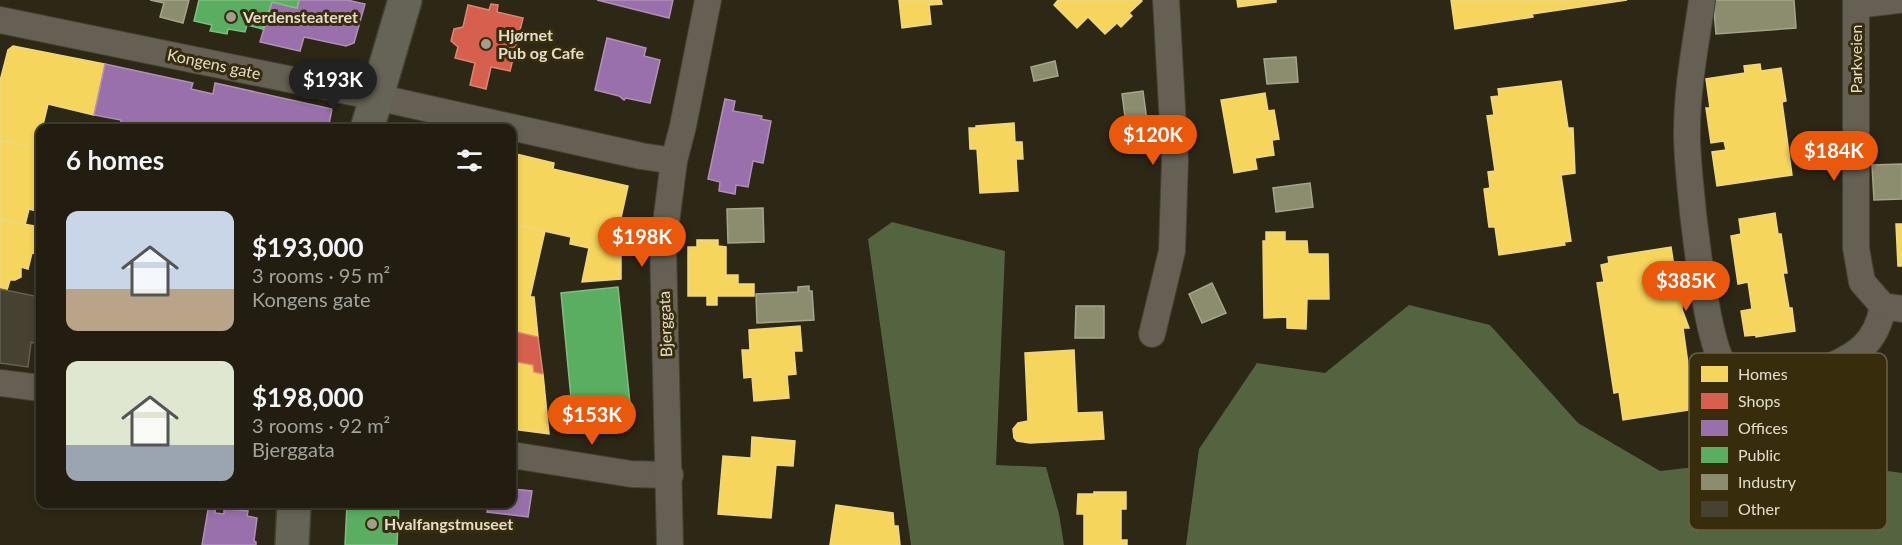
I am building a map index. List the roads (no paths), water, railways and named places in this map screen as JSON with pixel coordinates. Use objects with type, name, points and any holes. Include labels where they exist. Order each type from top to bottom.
[{"type":"street","points":[[368,124],[405,0]]},
{"type":"street","name":"Bjerggata","points":[[670,545],[663,246],[674,161],[708,0]]},
{"type":"street","points":[[1152,334],[1172,251],[1175,161],[1166,0]]},
{"type":"street","points":[[1702,0],[1691,76],[1687,131],[1690,189],[1702,280],[1717,353]]},
{"type":"street","points":[[1856,3],[1898,0]]},
{"type":"street","name":"Parkveien","points":[[1856,3],[1856,248],[1862,282],[1892,307]]},
{"type":"street","name":"Kongens gate","points":[[0,20],[497,124]]},
{"type":"street","name":"Kongens gate","points":[[516,128],[641,156],[674,161]]},
{"type":"street","points":[[1856,353],[1873,336],[1880,320],[1892,307]]},
{"type":"street","points":[[0,383],[36,388]]},
{"type":"street","points":[[516,456],[631,474],[670,475]]},
{"type":"street","points":[[292,545],[294,508]]},
{"type":"place","name":"Verdensteateret","points":[[231,17]]},
{"type":"place","name":"Hjørnet Pub og Cafe","points":[[486,44]]},
{"type":"place","name":"Hvalfangstmuseet","points":[[372,524]]}]
